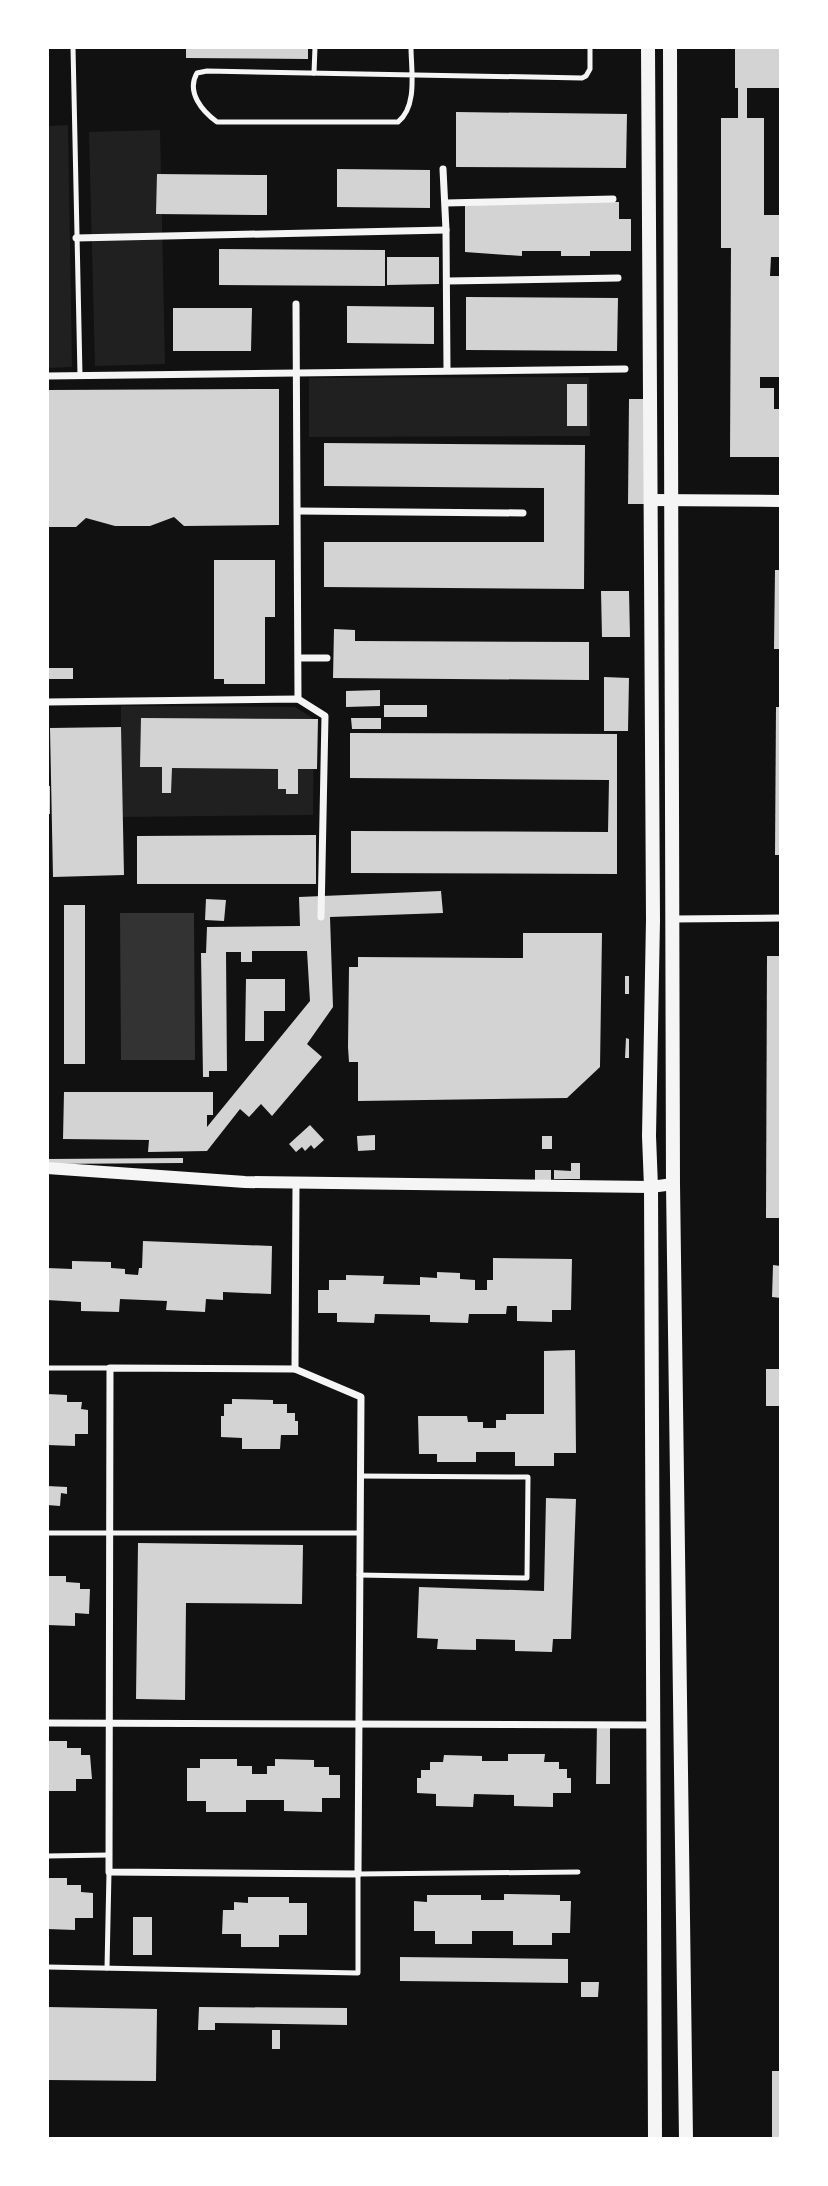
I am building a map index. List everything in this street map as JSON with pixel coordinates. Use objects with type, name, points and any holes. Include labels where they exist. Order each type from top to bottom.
[{"type":"main road","points":[[648,47],[653,920],[649,1136],[652,1187],[655,2139]]},
{"type":"main road","points":[[670,47],[673,1184],[686,2139]]},
{"type":"street","points":[[443,169],[446,203],[447,370]]},
{"type":"street","points":[[446,203],[613,199]]},
{"type":"street","points":[[76,238],[446,230]]},
{"type":"street","points":[[447,281],[618,278]]},
{"type":"street","points":[[296,304],[299,699]]},
{"type":"street","points":[[47,376],[625,369]]},
{"type":"street","points":[[652,500],[781,501]]},
{"type":"street","points":[[298,511],[523,513]]},
{"type":"street","points":[[299,658],[327,658]]},
{"type":"street","points":[[47,702],[299,699],[325,716],[321,917]]},
{"type":"street","points":[[673,919],[781,918]]},
{"type":"street","points":[[47,1168],[245,1182],[652,1187],[673,1184]]},
{"type":"street","points":[[295,1369],[296,1183]]},
{"type":"street","points":[[110,1368],[295,1369],[360,1397],[358,1874],[109,1872],[110,1368]]},
{"type":"street","points":[[47,1723],[654,1725]]},
{"type":"lane","points":[[73,47],[80,375]]},
{"type":"lane","points":[[314,73],[315,47]]},
{"type":"lane","points":[[411,47],[411,75],[410,105],[406,116],[398,122],[217,122],[203,111],[196,100],[194,79],[197,73],[207,71],[411,75],[582,78],[590,69],[590,47]]},
{"type":"lane","points":[[47,1368],[110,1368]]},
{"type":"lane","points":[[359,1576],[527,1578],[528,1477],[360,1476]]},
{"type":"lane","points":[[47,1533],[360,1534]]},
{"type":"lane","points":[[47,1856],[109,1856]]},
{"type":"lane","points":[[107,1968],[109,1872]]},
{"type":"lane","points":[[47,1967],[358,1973],[358,1874],[578,1872]]},
{"type":"shaded area","points":[[68,125],[72,367],[47,368],[47,126]]},
{"type":"shaded area","points":[[160,130],[165,364],[95,366],[89,132]]},
{"type":"shaded area","points":[[589,377],[590,436],[309,437],[309,378]]},
{"type":"shaded area","points":[[121,706],[295,707],[314,719],[313,815],[121,817]]},
{"type":"shaded area","points":[[120,913],[194,913],[195,1060],[121,1060]]},
{"type":"building","points":[[186,47],[308,47],[308,59],[186,58]]},
{"type":"building","points":[[735,47],[781,47],[781,88],[747,88],[747,118],[764,118],[764,215],[781,215],[781,257],[771,257],[770,276],[781,276],[781,377],[760,377],[760,388],[774,388],[774,409],[781,409],[781,457],[730,457],[731,248],[721,248],[721,118],[738,118]]},
{"type":"building","points":[[456,112],[627,114],[626,168],[456,167]]},
{"type":"building","points":[[337,169],[430,170],[430,208],[337,207]]},
{"type":"building","points":[[157,174],[267,175],[267,215],[156,214]]},
{"type":"building","points":[[465,200],[619,202],[619,219],[631,219],[631,251],[590,251],[590,256],[561,256],[561,251],[522,251],[522,256],[465,252]]},
{"type":"building","points":[[219,249],[385,250],[385,286],[219,285]]},
{"type":"building","points":[[387,257],[439,257],[439,284],[387,285]]},
{"type":"building","points":[[466,297],[618,298],[617,351],[466,350]]},
{"type":"building","points":[[347,306],[434,307],[434,344],[347,343]]},
{"type":"building","points":[[173,308],[252,308],[251,351],[173,351]]},
{"type":"building","points":[[567,384],[587,384],[587,426],[567,426]]},
{"type":"building","points":[[279,389],[279,525],[184,526],[174,517],[150,526],[115,526],[86,518],[76,527],[47,527],[47,390]]},
{"type":"building","points":[[629,399],[655,399],[654,504],[628,504]]},
{"type":"building","points":[[324,443],[585,445],[584,589],[324,587],[324,542],[544,542],[544,488],[324,486]]},
{"type":"building","points":[[214,560],[275,560],[275,617],[265,617],[265,684],[224,684],[224,679],[214,679]]},
{"type":"building","points":[[775,570],[781,570],[781,649],[774,649]]},
{"type":"building","points":[[601,591],[629,591],[630,637],[602,637]]},
{"type":"building","points":[[334,629],[355,630],[355,641],[589,642],[589,680],[333,678]]},
{"type":"building","points":[[47,668],[73,668],[73,679],[47,679]]},
{"type":"building","points":[[604,677],[629,678],[628,731],[604,731]]},
{"type":"building","points":[[380,690],[380,706],[346,707],[346,691]]},
{"type":"building","points":[[384,705],[427,705],[427,717],[384,717]]},
{"type":"building","points":[[776,707],[781,707],[781,855],[775,855]]},
{"type":"building","points":[[141,718],[318,719],[317,769],[298,769],[298,794],[286,794],[286,789],[278,789],[278,769],[172,768],[171,793],[162,793],[162,767],[140,767]]},
{"type":"building","points":[[351,718],[381,718],[381,729],[352,729]]},
{"type":"building","points":[[121,727],[124,875],[53,877],[50,728]]},
{"type":"building","points":[[350,733],[617,734],[617,874],[351,873],[351,831],[608,832],[609,780],[350,778]]},
{"type":"building","points":[[47,786],[50,786],[50,814],[47,814]]},
{"type":"building","points":[[316,835],[316,884],[137,884],[137,836]]},
{"type":"building","points":[[441,891],[443,913],[330,917],[333,1007],[307,1044],[322,1057],[272,1116],[261,1104],[249,1117],[240,1109],[207,1151],[148,1152],[149,1140],[63,1139],[64,1092],[213,1092],[213,1115],[207,1115],[207,1127],[310,1001],[307,951],[252,951],[252,962],[241,962],[241,952],[226,952],[227,1071],[209,1071],[209,1077],[203,1077],[201,953],[206,953],[207,927],[300,926],[299,897]]},
{"type":"building","points":[[206,899],[226,900],[224,921],[205,920]]},
{"type":"building","points":[[64,905],[85,905],[85,1064],[64,1064]]},
{"type":"building","points":[[523,933],[602,933],[600,1067],[567,1098],[358,1101],[358,1062],[349,1062],[348,1047],[349,967],[358,967],[358,957],[523,958]]},
{"type":"building","points":[[767,956],[781,956],[781,1218],[766,1218]]},
{"type":"building","points":[[625,976],[629,976],[629,994],[625,994]]},
{"type":"building","points":[[246,979],[285,979],[285,1011],[264,1011],[264,1041],[245,1041]]},
{"type":"building","points":[[626,1038],[629,1039],[629,1058],[625,1058]]},
{"type":"building","points":[[310,1125],[324,1140],[314,1149],[311,1145],[305,1151],[302,1147],[296,1152],[289,1144]]},
{"type":"building","points":[[375,1135],[375,1150],[358,1151],[357,1136]]},
{"type":"building","points":[[542,1136],[552,1136],[552,1149],[542,1149]]},
{"type":"building","points":[[183,1158],[183,1163],[47,1164],[47,1159]]},
{"type":"building","points":[[571,1163],[580,1163],[580,1179],[554,1179],[554,1170],[571,1171]]},
{"type":"building","points":[[535,1170],[551,1170],[551,1180],[535,1180]]},
{"type":"building","points":[[143,1241],[272,1246],[271,1294],[223,1292],[223,1300],[206,1299],[205,1312],[166,1310],[167,1301],[120,1299],[119,1312],[81,1311],[81,1302],[47,1300],[47,1268],[72,1269],[72,1261],[111,1262],[111,1268],[125,1269],[125,1274],[138,1275],[139,1268],[142,1268]]},
{"type":"building","points":[[493,1258],[572,1259],[571,1310],[552,1310],[552,1322],[517,1321],[517,1306],[507,1306],[506,1314],[469,1314],[468,1323],[430,1322],[430,1315],[375,1314],[374,1323],[337,1322],[337,1313],[318,1313],[318,1290],[329,1290],[329,1280],[346,1280],[346,1275],[384,1276],[383,1284],[420,1285],[420,1277],[437,1278],[437,1272],[460,1273],[460,1279],[475,1280],[475,1290],[487,1290],[487,1280],[493,1280]]},
{"type":"building","points":[[773,1265],[781,1266],[781,1298],[772,1297]]},
{"type":"building","points":[[575,1350],[576,1453],[554,1453],[554,1466],[515,1466],[515,1452],[476,1452],[476,1462],[437,1462],[437,1454],[419,1454],[418,1416],[467,1416],[468,1422],[483,1422],[483,1428],[496,1428],[496,1420],[506,1420],[506,1414],[544,1414],[544,1351]]},
{"type":"building","points":[[766,1369],[781,1369],[781,1406],[766,1406]]},
{"type":"building","points":[[47,1394],[67,1395],[67,1402],[82,1402],[81,1409],[88,1410],[88,1434],[75,1434],[75,1446],[47,1445]]},
{"type":"building","points":[[232,1399],[273,1400],[273,1404],[287,1404],[287,1413],[295,1413],[295,1421],[298,1421],[298,1435],[281,1435],[280,1449],[242,1449],[242,1438],[221,1437],[224,1404],[232,1404]]},
{"type":"building","points":[[47,1486],[67,1487],[67,1494],[61,1493],[60,1506],[47,1505]]},
{"type":"building","points":[[546,1498],[576,1499],[571,1639],[553,1639],[552,1652],[515,1651],[515,1640],[476,1639],[476,1650],[437,1649],[438,1639],[417,1638],[419,1587],[544,1591]]},
{"type":"building","points":[[138,1543],[303,1545],[302,1604],[186,1603],[185,1700],[136,1699]]},
{"type":"building","points":[[47,1576],[66,1576],[66,1582],[80,1583],[80,1589],[90,1589],[89,1614],[75,1613],[75,1626],[47,1625]]},
{"type":"building","points":[[597,1722],[610,1722],[610,1784],[596,1784]]},
{"type":"building","points":[[47,1741],[67,1741],[67,1748],[81,1748],[81,1755],[90,1755],[92,1779],[76,1779],[76,1791],[47,1791]]},
{"type":"building","points":[[508,1754],[545,1754],[544,1762],[559,1762],[559,1769],[567,1769],[567,1778],[571,1778],[571,1793],[553,1793],[553,1807],[514,1806],[514,1795],[474,1794],[473,1807],[436,1806],[436,1794],[417,1793],[417,1778],[421,1778],[421,1770],[430,1770],[430,1762],[443,1762],[444,1755],[482,1756],[482,1761],[508,1761]]},
{"type":"building","points":[[200,1759],[237,1759],[237,1766],[252,1766],[252,1774],[267,1774],[267,1766],[275,1766],[275,1759],[314,1760],[314,1767],[329,1767],[329,1775],[340,1775],[340,1798],[322,1798],[322,1812],[284,1811],[284,1800],[246,1800],[246,1812],[206,1812],[206,1801],[187,1801],[187,1768],[200,1768]]},
{"type":"building","points":[[47,1878],[67,1878],[67,1885],[81,1885],[81,1892],[93,1893],[93,1918],[75,1918],[75,1930],[47,1929]]},
{"type":"building","points":[[504,1894],[560,1895],[560,1901],[571,1901],[570,1933],[552,1933],[552,1945],[513,1945],[513,1931],[472,1931],[472,1944],[435,1944],[435,1931],[414,1931],[414,1901],[427,1902],[427,1895],[481,1895],[481,1900],[504,1900]]},
{"type":"building","points":[[248,1897],[289,1897],[289,1903],[307,1903],[307,1935],[279,1935],[279,1947],[241,1947],[241,1934],[222,1934],[223,1910],[234,1910],[234,1902],[248,1903]]},
{"type":"building","points":[[133,1917],[152,1917],[152,1955],[133,1955]]},
{"type":"building","points":[[400,1957],[568,1959],[568,1983],[400,1981]]},
{"type":"building","points":[[581,1982],[599,1982],[598,1997],[581,1997]]},
{"type":"building","points":[[47,2007],[157,2009],[156,2081],[47,2080]]},
{"type":"building","points":[[199,2007],[347,2008],[347,2025],[215,2023],[215,2030],[198,2030]]},
{"type":"building","points":[[272,2030],[280,2030],[280,2049],[272,2049]]},
{"type":"building","points":[[772,2071],[781,2071],[781,2139],[772,2139]]}]
